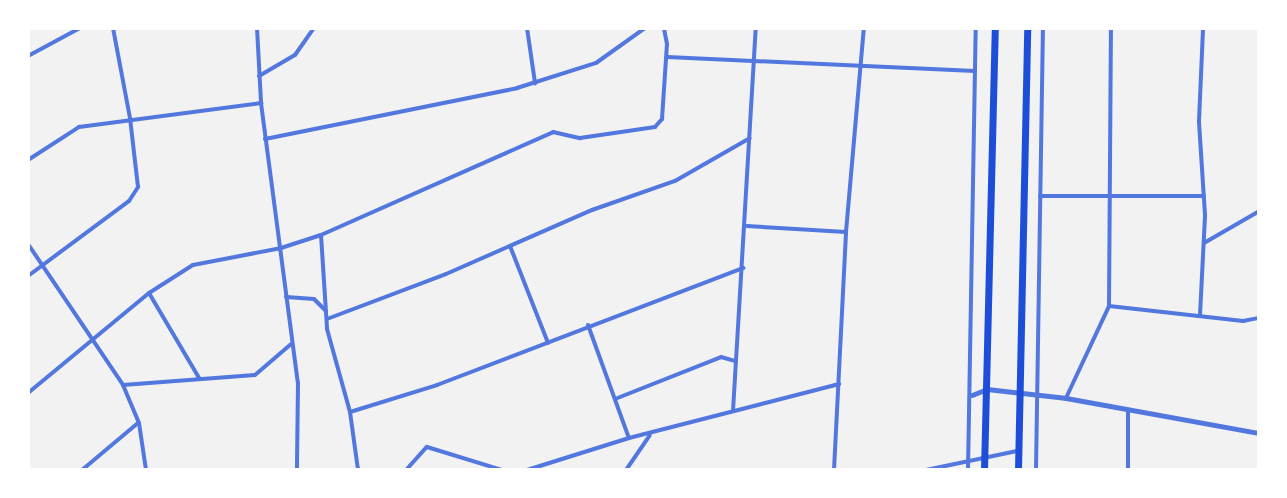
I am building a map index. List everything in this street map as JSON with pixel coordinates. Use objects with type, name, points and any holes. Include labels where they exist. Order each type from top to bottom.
[{"type":"highway","points":[[984,470],[995,28]]},
{"type":"highway","points":[[1018,470],[1027,28]]},
{"type":"street","points":[[28,56],[80,28]]},
{"type":"street","points":[[28,276],[135,195],[138,187],[130,118],[113,28]]},
{"type":"street","points":[[257,28],[265,139],[301,413],[297,470]]},
{"type":"street","points":[[259,76],[295,55],[314,28]]},
{"type":"street","points":[[527,28],[536,83]]},
{"type":"street","points":[[265,139],[536,83],[596,63],[645,28]]},
{"type":"street","points":[[28,393],[149,293],[193,265],[280,248],[321,235],[554,132],[580,138],[655,127],[662,119],[667,57],[664,28]]},
{"type":"street","points":[[733,411],[747,226],[756,28]]},
{"type":"street","points":[[834,470],[846,232],[864,28]]},
{"type":"street","points":[[968,470],[972,395],[976,28]]},
{"type":"street","points":[[1036,470],[1043,28]]},
{"type":"street","points":[[1066,398],[1109,306],[1111,28]]},
{"type":"street","points":[[1200,315],[1204,196],[1199,121],[1203,28]]},
{"type":"street","points":[[667,57],[755,64],[860,65],[975,71]]},
{"type":"street","points":[[28,160],[79,127],[130,118],[261,103]]},
{"type":"street","points":[[327,319],[606,204],[675,181],[750,138]]},
{"type":"street","points":[[1040,196],[1204,196]]},
{"type":"street","points":[[1203,244],[1258,212]]},
{"type":"street","points":[[747,226],[846,232]]},
{"type":"street","points":[[321,235],[330,349],[350,411],[358,470]]},
{"type":"street","points":[[28,244],[90,341],[123,385],[139,423],[146,470]]},
{"type":"street","points":[[510,245],[548,343]]},
{"type":"street","points":[[350,411],[437,385],[743,268]]},
{"type":"street","points":[[149,293],[199,378]]},
{"type":"street","points":[[286,297],[298,295],[314,299],[327,312]]},
{"type":"street","points":[[1109,306],[1243,321],[1258,318]]},
{"type":"street","points":[[588,326],[629,438]]},
{"type":"street","points":[[123,385],[255,375],[292,344]]},
{"type":"street","points":[[615,399],[721,357],[735,361]]},
{"type":"street","points":[[527,470],[629,438],[839,384]]},
{"type":"street","points":[[972,395],[987,389],[1037,394],[1128,412],[1258,433]]},
{"type":"street","points":[[1128,412],[1128,470]]},
{"type":"street","points":[[82,470],[139,423]]},
{"type":"street","points":[[626,470],[650,434]]},
{"type":"street","points":[[406,470],[427,447],[502,470]]},
{"type":"street","points":[[926,470],[1017,451]]}]
